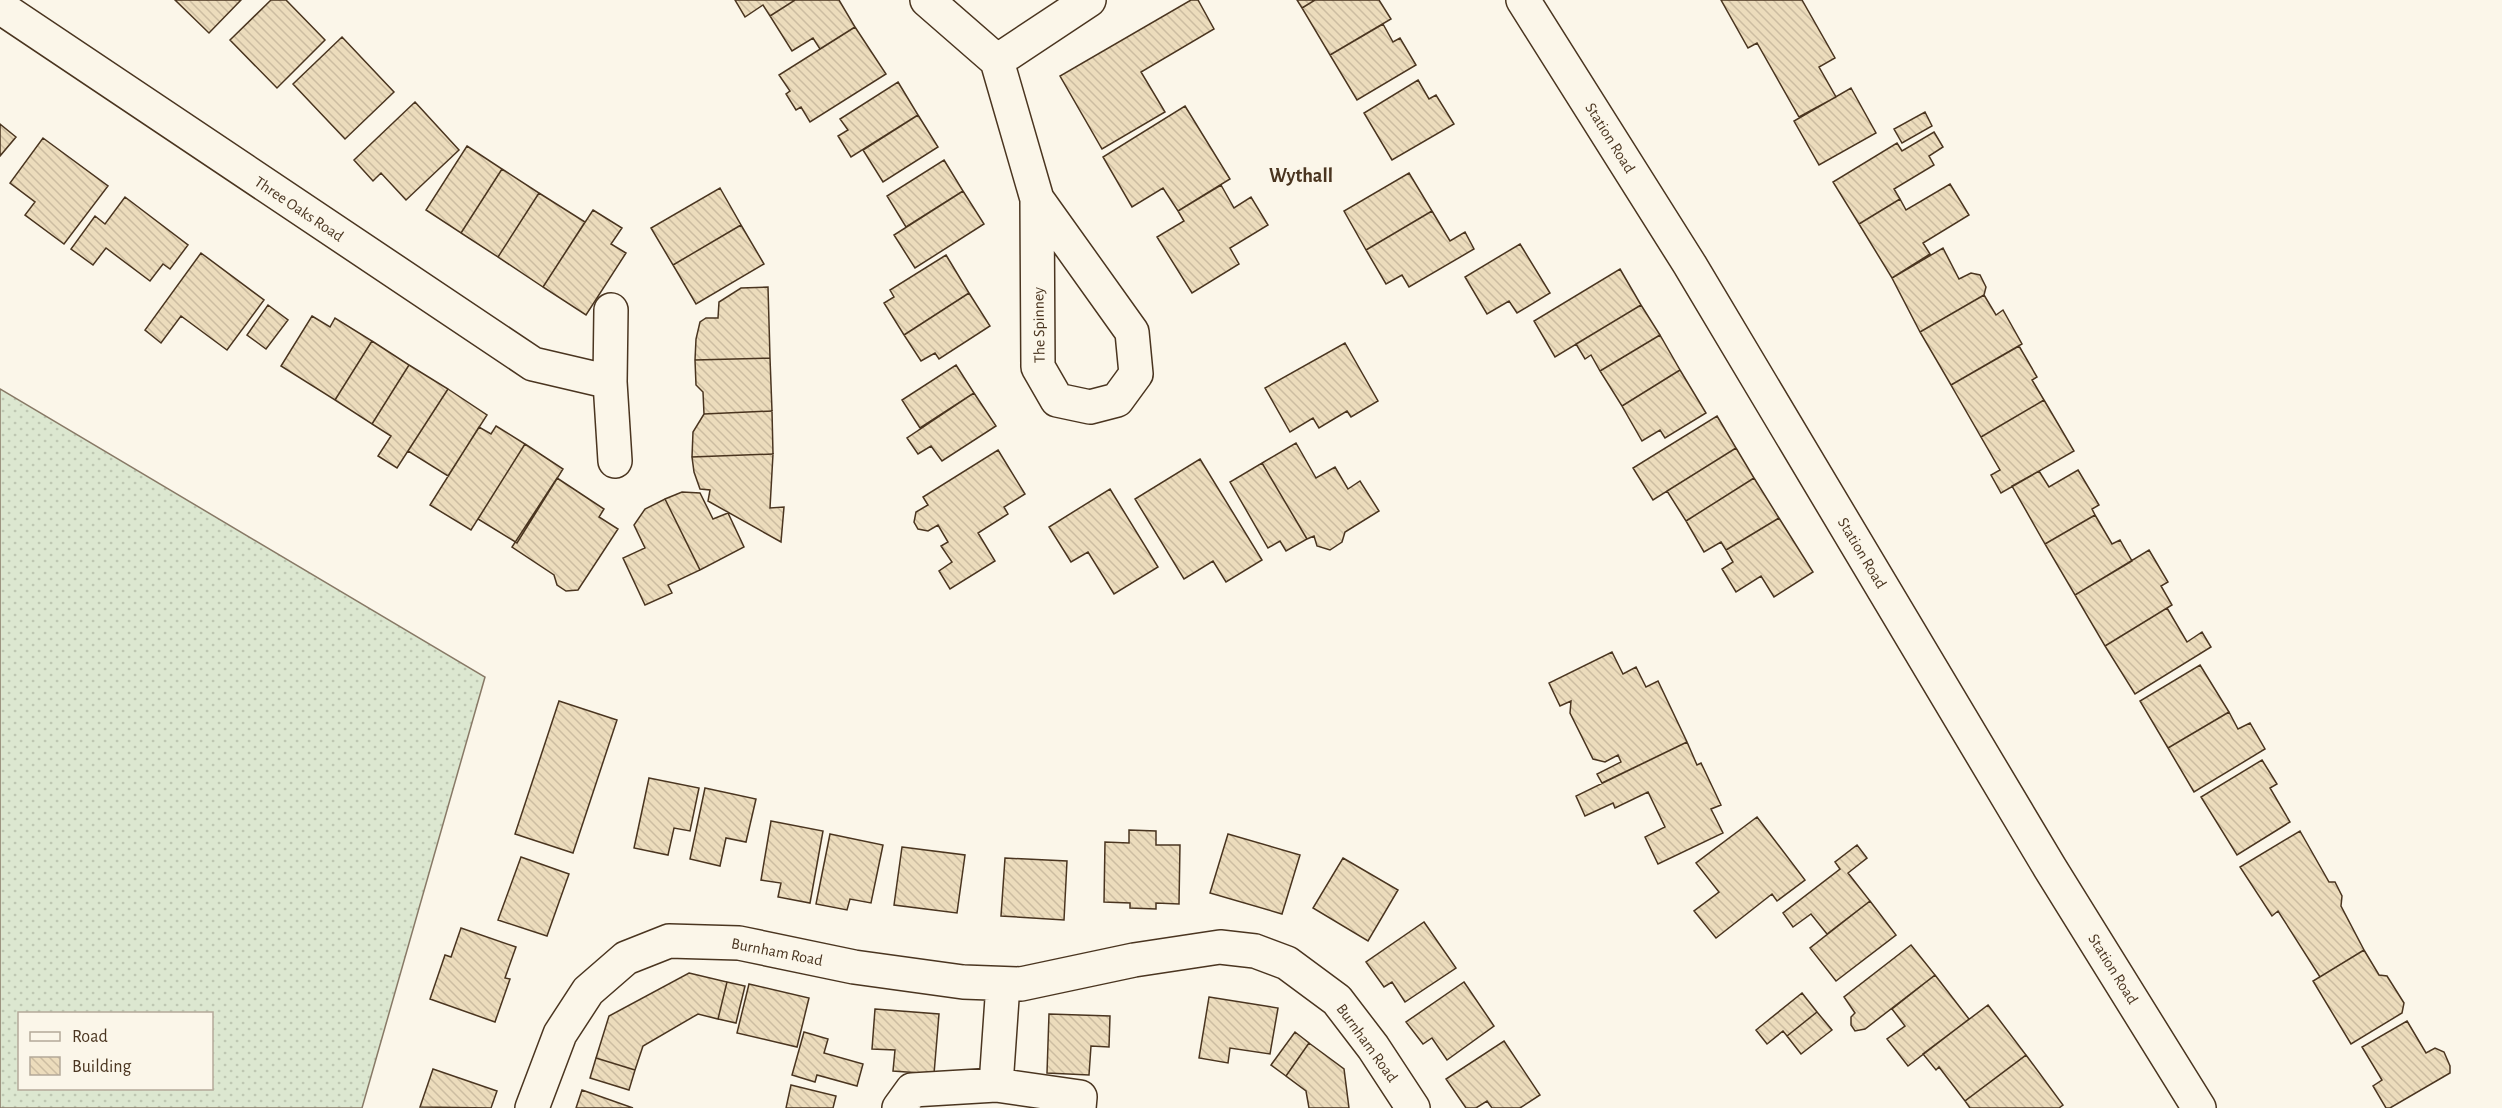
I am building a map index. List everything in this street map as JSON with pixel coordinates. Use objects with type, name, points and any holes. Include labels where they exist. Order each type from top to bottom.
[{"type":"street","points":[[927,0],[998,60],[1089,0]]},
{"type":"street","name":"Station Road","points":[[1523,0],[1690,265],[2050,868],[2199,1108]]},
{"type":"street","name":"Three Oaks Road","points":[[0,7],[533,364],[610,382]]},
{"type":"street","name":"The Spinney","points":[[998,60],[1038,199],[1038,367],[1057,400],[1090,407],[1117,400],[1136,374],[1132,332],[1038,199]]},
{"type":"street","points":[[611,310],[610,382],[615,461]]},
{"type":"street","name":"Burnham Road","points":[[532,1108],[560,1034],[588,991],[626,958],[669,941],[739,943],[854,967],[963,982],[1003,984],[1021,984],[1134,960],[1220,947],[1256,951],[1287,963],[1337,1000],[1373,1047],[1413,1108]]},
{"type":"street","points":[[996,1085],[1003,984]]},
{"type":"street","points":[[899,1108],[912,1090],[996,1085],[1080,1098],[1079,1108]]},
{"type":"green space","points":[[0,389],[485,677],[362,1108],[0,1108]]},
{"type":"building","points":[[175,0],[241,0],[209,33]]},
{"type":"building","points":[[271,0],[286,0],[325,40],[277,88],[230,40]]},
{"type":"building","points":[[735,0],[795,0],[770,16],[763,5],[745,17]]},
{"type":"building","points":[[795,0],[839,0],[855,27],[820,49],[813,38],[792,51],[770,16]]},
{"type":"building","points":[[1191,0],[1198,0],[1214,29],[1141,72],[1165,112],[1102,149],[1060,76]]},
{"type":"building","points":[[1297,0],[1315,0],[1302,8]]},
{"type":"building","points":[[1315,0],[1379,0],[1391,19],[1330,55],[1302,8]]},
{"type":"building","points":[[1721,0],[1802,0],[1835,58],[1819,67],[1836,97],[1799,117],[1757,43],[1748,48]]},
{"type":"building","points":[[1383,24],[1393,42],[1400,38],[1416,65],[1357,100],[1330,55]]},
{"type":"building","points":[[855,27],[886,74],[810,122],[801,107],[796,110],[786,94],[790,91],[779,75]]},
{"type":"building","points":[[342,37],[394,92],[345,139],[293,84]]},
{"type":"building","points":[[1418,80],[1429,99],[1436,95],[1454,124],[1392,160],[1364,113]]},
{"type":"building","points":[[898,82],[918,115],[851,157],[838,136],[848,130],[840,119]]},
{"type":"building","points":[[1851,88],[1876,133],[1819,165],[1794,121]]},
{"type":"building","points":[[415,102],[459,150],[406,200],[381,173],[373,181],[354,160]]},
{"type":"building","points":[[1185,106],[1230,179],[1178,211],[1163,188],[1132,207],[1103,157]]},
{"type":"building","points":[[1925,112],[1932,126],[1902,143],[1894,129]]},
{"type":"building","points":[[918,115],[938,147],[883,182],[863,150]]},
{"type":"building","points":[[0,124],[16,137],[0,156]]},
{"type":"building","points":[[1934,132],[1943,147],[1929,156],[1934,165],[1894,189],[1900,199],[1859,224],[1833,182],[1897,143],[1902,151]]},
{"type":"building","points":[[43,138],[108,186],[64,244],[25,215],[35,202],[10,183]]},
{"type":"building","points":[[467,146],[502,169],[461,233],[426,210]]},
{"type":"building","points":[[944,160],[963,191],[906,227],[887,196]]},
{"type":"building","points":[[502,169],[539,193],[498,257],[461,233]]},
{"type":"building","points":[[1409,173],[1432,211],[1366,250],[1344,211]]},
{"type":"building","points":[[1950,184],[1969,215],[1923,243],[1930,254],[1892,278],[1859,224],[1900,199],[1906,210]]},
{"type":"building","points":[[1221,185],[1234,208],[1251,197],[1268,225],[1230,248],[1239,264],[1192,293],[1157,237],[1184,221],[1178,211]]},
{"type":"building","points":[[720,188],[741,225],[673,265],[651,228]]},
{"type":"building","points":[[963,191],[984,224],[915,268],[894,235]]},
{"type":"building","points":[[539,193],[585,222],[543,287],[498,257]]},
{"type":"building","points":[[125,197],[188,245],[170,269],[163,264],[150,281],[106,248],[93,265],[71,249],[95,216],[105,224]]},
{"type":"building","points":[[593,210],[622,228],[611,244],[626,253],[586,315],[543,287]]},
{"type":"building","points":[[1432,211],[1450,241],[1465,232],[1474,249],[1409,287],[1402,275],[1386,284],[1366,250]]},
{"type":"building","points":[[741,225],[764,264],[696,304],[673,265]]},
{"type":"building","points":[[1520,244],[1550,293],[1517,313],[1509,301],[1487,314],[1465,277]]},
{"type":"building","points":[[1943,248],[1959,279],[1971,273],[1980,275],[1986,287],[1984,295],[1920,332],[1892,278]]},
{"type":"building","points":[[201,253],[264,300],[227,350],[181,316],[161,343],[145,330]]},
{"type":"building","points":[[946,255],[969,293],[904,335],[884,303],[894,297],[890,290]]},
{"type":"building","points":[[1620,269],[1641,305],[1555,357],[1534,321]]},
{"type":"building","points":[[768,287],[770,358],[695,360],[700,322],[706,318],[718,318],[719,302],[741,288]]},
{"type":"building","points":[[969,293],[990,326],[939,359],[935,353],[921,361],[904,335]]},
{"type":"building","points":[[1984,295],[1996,315],[2003,310],[2022,344],[1951,385],[1920,332]]},
{"type":"building","points":[[268,305],[288,320],[266,349],[247,335]]},
{"type":"building","points":[[1641,305],[1660,335],[1600,371],[1591,355],[1585,359],[1576,344]]},
{"type":"building","points":[[312,316],[330,327],[335,318],[372,341],[335,400],[281,366]]},
{"type":"building","points":[[1660,335],[1680,370],[1622,406],[1600,371]]},
{"type":"building","points":[[372,341],[409,365],[372,424],[335,400]]},
{"type":"building","points":[[1345,343],[1378,401],[1351,417],[1347,411],[1319,428],[1313,418],[1290,432],[1265,388]]},
{"type":"building","points":[[2019,346],[2037,377],[2032,380],[2044,400],[1981,437],[1951,385]]},
{"type":"building","points":[[770,358],[772,411],[704,414],[703,392],[696,385],[695,360]]},
{"type":"building","points":[[409,365],[448,389],[397,468],[378,456],[391,436],[372,424]]},
{"type":"building","points":[[956,365],[974,393],[920,428],[902,400]]},
{"type":"building","points":[[1680,370],[1706,413],[1665,438],[1660,430],[1642,441],[1622,406]]},
{"type":"building","points":[[448,389],[487,415],[448,476],[408,451]]},
{"type":"building","points":[[974,393],[996,426],[942,461],[931,446],[918,454],[907,438]]},
{"type":"building","points":[[2044,400],[2074,451],[2001,493],[1991,475],[2000,470],[1981,437]]},
{"type":"building","points":[[772,411],[773,454],[692,457],[693,432],[704,414]]},
{"type":"building","points":[[1717,416],[1736,448],[1653,500],[1633,468]]},
{"type":"building","points":[[496,426],[525,444],[471,530],[430,505],[479,427],[491,434]]},
{"type":"building","points":[[1296,443],[1316,478],[1335,467],[1348,489],[1360,481],[1379,511],[1345,532],[1342,542],[1330,550],[1317,546],[1314,536],[1307,539],[1262,463]]},
{"type":"building","points":[[525,444],[563,469],[517,543],[478,519]]},
{"type":"building","points":[[1736,448],[1754,478],[1686,521],[1667,491]]},
{"type":"building","points":[[998,450],[1025,494],[1004,507],[1008,514],[978,533],[995,561],[950,589],[939,571],[952,562],[941,546],[948,542],[938,525],[928,531],[918,529],[914,522],[916,512],[928,505],[923,497]]},
{"type":"building","points":[[773,454],[770,508],[784,507],[781,542],[708,501],[710,490],[700,489],[692,457]]},
{"type":"building","points":[[1200,459],[1262,560],[1226,582],[1213,561],[1184,579],[1135,499]]},
{"type":"building","points":[[1262,463],[1307,539],[1286,551],[1280,541],[1268,548],[1230,482]]},
{"type":"building","points":[[2078,470],[2099,505],[2092,509],[2095,515],[2045,544],[2012,486],[2039,471],[2049,487]]},
{"type":"building","points":[[557,478],[604,509],[599,517],[618,529],[578,590],[566,591],[557,585],[554,575],[512,547]]},
{"type":"building","points":[[1754,478],[1779,518],[1726,550],[1721,542],[1704,552],[1686,521]]},
{"type":"building","points":[[1110,489],[1158,567],[1114,594],[1088,552],[1071,562],[1049,527]]},
{"type":"building","points":[[682,492],[700,493],[713,519],[728,513],[744,547],[700,570],[665,499]]},
{"type":"building","points":[[665,499],[700,570],[668,585],[672,593],[645,605],[623,558],[645,548],[634,525],[645,509]]},
{"type":"building","points":[[2095,515],[2112,544],[2120,540],[2132,561],[2075,595],[2045,544]]},
{"type":"building","points":[[1779,518],[1813,572],[1774,597],[1761,576],[1736,592],[1722,569],[1733,562],[1726,550]]},
{"type":"building","points":[[2149,550],[2168,582],[2161,586],[2172,605],[2105,646],[2075,595]]},
{"type":"building","points":[[2167,608],[2187,642],[2202,632],[2211,647],[2135,694],[2105,646]]},
{"type":"building","points":[[1612,652],[1623,674],[1636,667],[1646,687],[1658,681],[1687,742],[1602,783],[1597,774],[1621,762],[1618,755],[1605,762],[1593,759],[1570,713],[1571,701],[1560,706],[1549,683]]},
{"type":"building","points":[[2200,665],[2229,712],[2168,748],[2140,701]]},
{"type":"building","points":[[559,701],[617,720],[573,853],[515,834]]},
{"type":"building","points":[[2229,712],[2238,729],[2250,723],[2265,749],[2194,792],[2168,748]]},
{"type":"building","points":[[1687,742],[1697,765],[1701,763],[1721,805],[1711,809],[1723,833],[1658,864],[1645,837],[1665,827],[1648,792],[1615,808],[1613,803],[1585,816],[1576,796]]},
{"type":"building","points":[[2262,760],[2277,784],[2270,788],[2290,822],[2237,855],[2201,797]]},
{"type":"building","points":[[649,778],[699,788],[690,831],[674,828],[668,855],[634,848]]},
{"type":"building","points":[[705,788],[756,799],[746,842],[726,838],[720,866],[690,859]]},
{"type":"building","points":[[1757,817],[1805,880],[1777,901],[1772,894],[1716,938],[1694,911],[1719,892],[1696,863]]},
{"type":"building","points":[[771,821],[823,831],[810,903],[778,897],[781,883],[761,880]]},
{"type":"building","points":[[1129,830],[1156,831],[1156,845],[1180,845],[1179,904],[1156,903],[1156,909],[1130,908],[1130,903],[1104,902],[1105,842],[1129,843]]},
{"type":"building","points":[[2300,831],[2329,882],[2335,882],[2342,896],[2341,906],[2364,950],[2320,977],[2278,911],[2272,916],[2240,867]]},
{"type":"building","points":[[830,834],[883,845],[871,903],[850,899],[847,910],[816,904]]},
{"type":"building","points":[[1228,834],[1300,855],[1282,914],[1210,893]]},
{"type":"building","points":[[1857,845],[1867,858],[1848,873],[1870,901],[1827,934],[1811,914],[1793,927],[1783,913],[1840,869],[1835,862]]},
{"type":"building","points":[[902,847],[965,855],[957,913],[894,905]]},
{"type":"building","points":[[521,857],[569,874],[547,936],[498,920]]},
{"type":"building","points":[[1005,858],[1067,861],[1064,920],[1001,916]]},
{"type":"building","points":[[1343,858],[1398,890],[1368,941],[1313,908]]},
{"type":"building","points":[[1870,901],[1896,935],[1836,981],[1810,948]]},
{"type":"building","points":[[1424,922],[1456,968],[1405,1002],[1392,982],[1384,987],[1366,962]]},
{"type":"building","points":[[461,928],[516,947],[505,978],[510,979],[495,1022],[430,999],[445,955],[451,957]]},
{"type":"building","points":[[1911,945],[1935,975],[1865,1029],[1855,1031],[1851,1025],[1851,1017],[1855,1013],[1844,997]]},
{"type":"building","points":[[2364,950],[2379,975],[2387,976],[2404,1003],[2402,1013],[2351,1044],[2313,981]]},
{"type":"building","points":[[689,973],[727,982],[718,1019],[698,1014],[643,1046],[635,1070],[596,1058],[609,1016]]},
{"type":"building","points":[[1935,975],[1969,1019],[1908,1066],[1887,1039],[1905,1026],[1892,1009]]},
{"type":"building","points":[[727,982],[745,986],[736,1023],[718,1019]]},
{"type":"building","points":[[1464,982],[1494,1026],[1447,1060],[1432,1038],[1423,1044],[1406,1022]]},
{"type":"building","points":[[749,984],[809,998],[797,1047],[737,1033]]},
{"type":"building","points":[[1802,993],[1817,1012],[1787,1036],[1783,1031],[1767,1044],[1756,1030]]},
{"type":"building","points":[[1209,997],[1278,1008],[1270,1054],[1230,1048],[1228,1063],[1199,1058]]},
{"type":"building","points":[[1988,1005],[2026,1055],[1965,1101],[1939,1067],[1936,1070],[1923,1054]]},
{"type":"building","points":[[875,1009],[939,1014],[934,1074],[893,1071],[895,1050],[872,1049]]},
{"type":"building","points":[[1817,1012],[1832,1030],[1801,1054],[1787,1036]]},
{"type":"building","points":[[1049,1014],[1110,1016],[1109,1047],[1091,1046],[1089,1075],[1047,1073]]},
{"type":"building","points":[[2407,1021],[2426,1053],[2435,1048],[2444,1052],[2450,1066],[2450,1073],[2390,1108],[2386,1108],[2373,1086],[2382,1080],[2362,1047]]},
{"type":"building","points":[[804,1032],[828,1039],[824,1053],[863,1064],[857,1086],[817,1075],[815,1082],[792,1075]]},
{"type":"building","points":[[1295,1032],[1309,1043],[1286,1076],[1271,1065]]},
{"type":"building","points":[[1504,1041],[1540,1095],[1520,1108],[1492,1108],[1487,1101],[1476,1108],[1466,1108],[1446,1079]]},
{"type":"building","points":[[1309,1043],[1344,1069],[1349,1108],[1309,1108],[1306,1091],[1286,1076]]},
{"type":"building","points":[[2026,1055],[2063,1105],[2059,1108],[1970,1108],[1965,1101]]},
{"type":"building","points":[[596,1058],[635,1070],[629,1090],[590,1078]]},
{"type":"building","points":[[433,1069],[497,1091],[491,1108],[420,1107]]},
{"type":"building","points":[[791,1085],[836,1096],[833,1108],[786,1108]]},
{"type":"building","points":[[582,1090],[633,1108],[576,1108]]},
{"type":"district","name":"Wythall","points":[[1301,176]]}]
